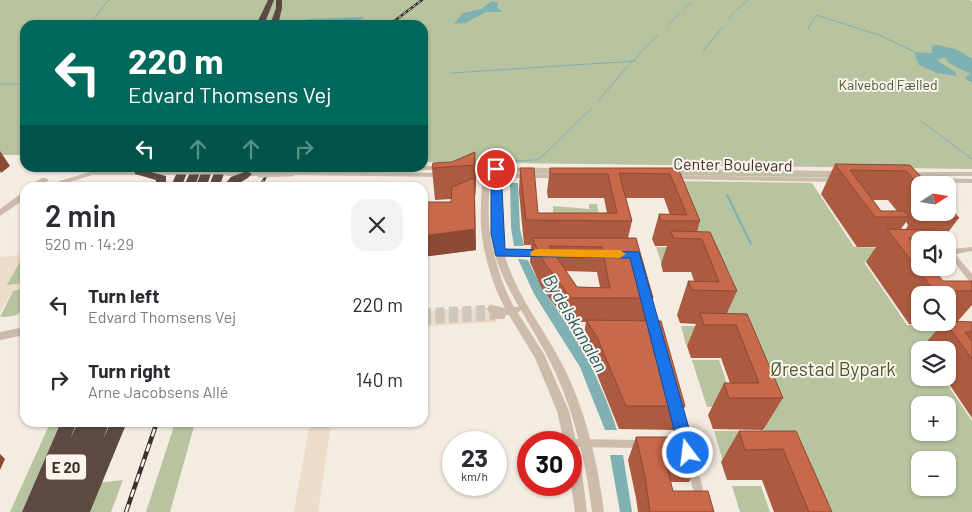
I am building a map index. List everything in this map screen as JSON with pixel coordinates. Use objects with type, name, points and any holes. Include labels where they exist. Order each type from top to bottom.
[{"type":"highway","points":[[264,20],[271,0]]},
{"type":"highway","points":[[265,20],[278,0]]},
{"type":"highway","points":[[276,20],[280,8],[278,0]]},
{"type":"highway","points":[[142,172],[162,178],[162,182]]},
{"type":"highway","points":[[218,182],[226,172]]},
{"type":"highway","points":[[233,182],[239,176],[247,174]]},
{"type":"highway","points":[[31,512],[67,427]]},
{"type":"highway","name":"E 20","points":[[46,512],[84,427]]},
{"type":"highway","name":"E 20","points":[[65,512],[100,427]]},
{"type":"highway","points":[[81,512],[117,427]]},
{"type":"street","points":[[428,168],[450,168]]},
{"type":"street","points":[[459,169],[487,172]]},
{"type":"street","name":"Center Boulevard","points":[[655,171],[856,173]]},
{"type":"street","points":[[51,182],[77,172]]},
{"type":"street","points":[[54,182],[103,172]]},
{"type":"street","points":[[238,172],[247,174],[261,172]]},
{"type":"street","points":[[428,172],[568,173]]},
{"type":"street","points":[[487,172],[485,226],[489,253],[503,296],[500,312]]},
{"type":"street","points":[[496,172],[497,234],[500,253],[512,287],[524,311],[547,346],[566,382],[586,443],[598,512]]},
{"type":"street","points":[[897,177],[972,174]]},
{"type":"street","name":"Center Boulevard","points":[[666,177],[846,180]]},
{"type":"street","points":[[897,177],[972,181]]},
{"type":"street","points":[[0,205],[20,192]]},
{"type":"street","points":[[0,213],[20,199]]},
{"type":"street","points":[[956,252],[972,249]]},
{"type":"street","points":[[489,253],[550,253]]},
{"type":"street","points":[[956,261],[972,279]]},
{"type":"street","points":[[644,291],[656,335]]},
{"type":"street","points":[[500,312],[524,311]]},
{"type":"street","points":[[500,312],[540,357],[552,382],[568,431]]},
{"type":"street","points":[[0,336],[20,332]]},
{"type":"street","points":[[675,404],[704,512]]},
{"type":"street","points":[[582,443],[652,444]]},
{"type":"street","points":[[671,445],[688,453]]},
{"type":"street","points":[[579,496],[581,512]]},
{"type":"green space","name":"Kalvebod Fælled","points":[[0,0],[972,1],[972,169],[428,162],[428,20],[20,20],[20,155],[0,155]]},
{"type":"green space","points":[[559,171],[875,175],[877,178],[507,173]]},
{"type":"green space","name":"Ørestad Bypark","points":[[668,181],[812,183],[854,247],[891,248],[902,262],[864,262],[907,325],[911,325],[911,331],[956,331],[956,325],[961,325],[959,345],[956,345],[956,341],[911,341],[911,386],[948,386],[955,396],[911,396],[911,441],[956,441],[956,397],[972,421],[972,512],[796,512],[776,461],[723,461],[714,431],[765,431],[732,345],[686,345],[681,326],[723,326],[699,263],[661,262],[656,247],[692,247]]},
{"type":"green space","points":[[589,204],[597,204],[599,215],[553,215],[553,206],[589,209]]},
{"type":"green space","points":[[20,262],[20,284],[6,286]]},
{"type":"green space","points":[[20,289],[20,312],[9,317],[0,317],[13,291]]},
{"type":"green space","points":[[692,360],[719,360],[735,407],[707,407]]},
{"type":"green space","points":[[48,427],[60,427],[23,512],[10,512]]},
{"type":"green space","points":[[174,427],[194,427],[170,512],[146,512]]},
{"type":"green space","points":[[123,480],[111,512],[86,512],[98,483]]},
{"type":"green space","points":[[732,486],[761,486],[770,512],[740,512]]},
{"type":"shaded area","points":[[20,255],[20,261],[6,285],[20,284],[20,288],[13,290],[0,313],[0,257]]},
{"type":"shaded area","points":[[488,307],[497,322],[430,326],[428,328],[428,311]]},
{"type":"shaded area","points":[[309,427],[330,427],[318,512],[294,512]]},
{"type":"water","points":[[492,1],[498,3],[497,7],[502,12],[486,12],[465,23],[454,24],[463,13],[481,9]]},
{"type":"water","points":[[364,17],[361,20],[308,20]]},
{"type":"water","points":[[938,45],[958,50],[972,59],[972,83],[965,78],[970,74],[949,63],[945,57],[937,60],[955,72],[957,76],[937,73],[919,65],[914,52],[932,53],[932,46]]},
{"type":"water","name":"Bydelskanalen","points":[[510,183],[518,183],[520,229],[524,246],[514,246],[511,228]]},
{"type":"water","name":"Bydelskanalen","points":[[518,259],[528,260],[546,293],[580,345],[591,365],[617,430],[605,430],[580,367],[534,294]]},
{"type":"water","points":[[610,455],[623,455],[632,512],[620,512]]},
{"type":"building","points":[[475,152],[474,165],[432,168],[433,163],[452,162]]},
{"type":"building","points":[[835,164],[910,165],[920,176],[911,176],[906,171],[850,170],[881,211],[904,211],[909,217],[875,217]]},
{"type":"building","points":[[520,168],[534,168],[538,213],[617,213],[608,174],[550,174],[550,168],[678,168],[700,221],[661,221],[659,214],[687,215],[670,174],[619,173],[632,221],[526,220]]},
{"type":"building","points":[[474,178],[475,229],[428,235],[428,202],[451,202],[452,187]]},
{"type":"building","points":[[887,229],[933,231],[911,231],[911,238],[909,238],[911,241],[911,261]]},
{"type":"building","points":[[671,231],[710,232],[737,291],[692,290],[688,281],[719,282],[702,239],[673,238]]},
{"type":"building","points":[[532,238],[636,238],[653,298],[571,298],[544,262]],"holes":[[[549,246],[602,247],[610,288],[577,287]]]},
{"type":"building","points":[[923,276],[939,276],[943,281],[972,281],[972,291],[956,291],[956,286],[930,286]]},
{"type":"building","points":[[700,313],[747,314],[783,398],[729,398],[724,383],[759,383],[736,325],[704,325]]},
{"type":"building","points":[[586,320],[661,321],[685,406],[626,406],[597,337]]},
{"type":"building","points":[[956,321],[972,322],[972,332],[965,332],[972,341],[972,359],[952,331],[956,331]]},
{"type":"building","points":[[739,431],[796,431],[832,512],[809,512],[783,449],[745,450]]},
{"type":"building","points":[[636,437],[694,437],[701,460],[665,460],[673,491],[708,491],[714,512],[650,512],[645,476]]},
{"type":"waterway","points":[[93,20],[109,0]]},
{"type":"waterway","points":[[735,11],[748,0]]},
{"type":"waterway","points":[[684,9],[691,2]]},
{"type":"waterway","points":[[729,19],[733,13]]},
{"type":"waterway","points":[[668,25],[679,14]]},
{"type":"waterway","points":[[808,29],[816,15],[879,35],[915,52]]},
{"type":"waterway","points":[[703,51],[723,27]]},
{"type":"waterway","points":[[633,61],[658,35]]},
{"type":"waterway","points":[[451,73],[633,61]]},
{"type":"waterway","points":[[599,100],[627,67]]},
{"type":"waterway","points":[[0,84],[20,84]]},
{"type":"waterway","points":[[502,161],[538,160],[591,109]]},
{"type":"waterway","points":[[921,121],[972,159]]},
{"type":"waterway","points":[[727,195],[751,244]]},
{"type":"tunnel","points":[[428,313],[492,309]]},
{"type":"tunnel","points":[[428,320],[495,316]]},
{"type":"railway","points":[[396,20],[422,0]]},
{"type":"railway","points":[[263,182],[269,172]]},
{"type":"railway","points":[[126,512],[155,427]]},
{"type":"slow traffic","points":[[535,253],[620,254]]},
{"type":"route","points":[[496,169],[497,234],[500,253],[635,254],[688,453]]}]
